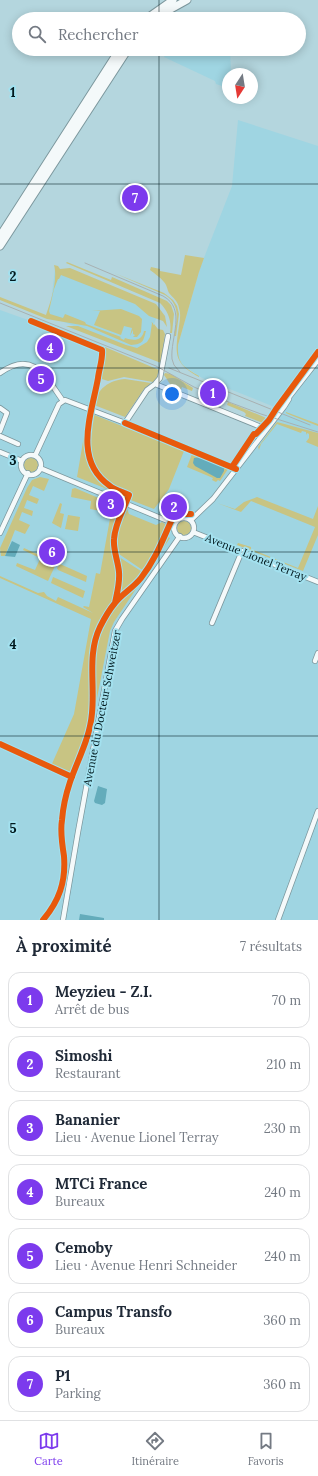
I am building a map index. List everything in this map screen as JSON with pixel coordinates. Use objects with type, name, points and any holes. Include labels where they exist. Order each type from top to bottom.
[{"type":"main road","points":[[156,12],[173,0]]},
{"type":"main road","points":[[166,12],[187,0]]},
{"type":"main road","points":[[0,236],[116,56]]},
{"type":"main road","points":[[0,246],[123,56]]},
{"type":"street","points":[[125,423],[147,390],[160,378],[168,336]]},
{"type":"street","points":[[191,520],[213,499],[318,360]]},
{"type":"street","points":[[0,373],[17,365],[33,366],[44,373],[62,401]]},
{"type":"street","points":[[155,384],[266,430]]},
{"type":"street","points":[[62,401],[71,402],[125,423],[236,469]]},
{"type":"street","points":[[35,456],[59,404],[62,401]]},
{"type":"street","points":[[0,408],[7,412],[0,431]]},
{"type":"street","points":[[0,436],[18,444]]},
{"type":"street","points":[[0,452],[22,461]]},
{"type":"street","points":[[26,456],[35,456],[40,460],[40,468],[34,474],[23,470],[22,461],[26,456]]},
{"type":"street","points":[[40,468],[175,524]]},
{"type":"street","points":[[0,533],[28,473]]},
{"type":"street","points":[[182,518],[191,520],[194,527],[192,534],[186,537],[180,536],[175,530],[175,524],[182,518]]},
{"type":"street","name":"Avenue Lionel Terray","points":[[193,532],[318,582]]},
{"type":"street","name":"Avenue du Docteur Schweitzer","points":[[63,920],[115,631],[122,618],[180,536]]},
{"type":"street","points":[[212,623],[242,551]]},
{"type":"street","points":[[315,661],[318,653]]},
{"type":"street","points":[[278,920],[318,811]]},
{"type":"shaded area","points":[[230,56],[231,68],[222,68],[222,86],[216,84],[215,81],[164,57]]},
{"type":"shaded area","points":[[238,120],[318,146],[318,920],[0,920],[0,310],[45,326],[99,350],[89,409],[232,467],[277,408],[202,378],[182,365],[177,355],[178,345],[200,268],[232,186]]},
{"type":"shaded area","points":[[185,255],[204,258],[178,345],[180,361],[199,377],[184,367],[180,362],[178,356],[177,343],[180,310],[178,303],[169,293],[165,283],[150,270],[151,267],[160,269],[160,271],[181,275]]},
{"type":"shaded area","points":[[67,262],[111,280],[112,277],[167,301],[171,305],[174,314],[172,333],[170,333],[169,316],[160,303],[66,263]]},
{"type":"shaded area","points":[[54,265],[58,266],[60,269],[70,268],[156,304],[165,316],[167,327],[163,321],[149,316],[135,304],[61,275],[54,289],[49,311],[50,314],[63,318],[65,314],[85,322],[86,324],[121,337],[120,338],[124,340],[125,338],[131,340],[137,339],[141,337],[144,331],[146,331],[141,343],[131,345],[87,326],[47,319],[0,300],[0,297],[46,315],[55,283]]},
{"type":"shaded area","points":[[55,269],[159,311],[154,324],[148,355],[46,315],[51,302]]},
{"type":"shaded area","points":[[114,273],[164,293],[173,300],[177,306],[179,314],[176,336],[174,336],[177,313],[174,303],[165,295]]},
{"type":"shaded area","points":[[121,309],[139,316],[142,319],[141,332],[137,337],[133,337],[135,335],[133,334],[133,330],[130,336],[132,328],[124,326],[121,335],[94,325],[100,311],[92,311]]},
{"type":"shaded area","points":[[151,322],[158,329],[163,330],[165,334],[161,363],[66,326],[78,326],[137,348],[147,342],[150,337]]},
{"type":"shaded area","points":[[105,347],[159,370],[156,380],[153,382],[124,377],[108,381],[102,379],[99,375]]},
{"type":"shaded area","points":[[165,373],[171,374],[193,388],[192,391],[182,387],[181,390],[175,388],[164,375]]},
{"type":"shaded area","points":[[125,379],[151,383],[144,389],[125,417],[94,405],[98,394],[105,386],[114,381]]},
{"type":"shaded area","points":[[228,402],[267,419],[263,423],[245,416],[246,414],[244,412],[227,405]]},
{"type":"shaded area","points":[[88,412],[90,413],[86,441],[90,463],[102,480],[113,488],[128,495],[127,497],[77,477]]},
{"type":"shaded area","points":[[286,412],[318,424],[318,426],[288,414]]},
{"type":"shaded area","points":[[92,414],[184,451],[169,489],[154,509],[128,499],[130,494],[106,480],[92,463],[88,442]]},
{"type":"shaded area","points":[[277,422],[318,433],[318,447],[306,442],[309,438],[309,434],[307,433],[306,435],[306,432],[302,431],[301,433],[277,424],[261,444],[259,450],[258,447]]},
{"type":"shaded area","points":[[192,454],[228,469],[220,481],[218,480],[216,482],[212,480],[213,478],[187,467]]},
{"type":"shaded area","points":[[199,457],[224,468],[220,478],[217,478],[195,466],[193,463],[194,458]]},
{"type":"shaded area","points":[[28,458],[34,458],[38,462],[38,468],[34,472],[28,472],[24,468],[24,462]]},
{"type":"shaded area","points":[[40,477],[49,479],[44,491],[33,486],[29,495],[39,499],[37,504],[27,500],[24,508],[33,511],[32,516],[22,512],[19,520],[30,525],[25,534],[15,530],[5,556],[1,556],[0,548],[27,488],[32,480]]},
{"type":"shaded area","points":[[75,488],[108,502],[111,511],[113,504],[122,508],[114,528],[112,538],[117,573],[117,588],[112,603],[94,639],[92,647],[90,662],[91,700],[89,726],[71,775],[51,766],[74,714],[91,619],[0,578],[0,576],[38,593],[44,592],[47,596],[56,601],[58,597],[93,613],[83,607],[89,607],[96,573],[100,574],[111,513],[90,509],[91,501],[71,497],[72,489]]},
{"type":"shaded area","points":[[257,497],[313,519],[318,506],[318,535],[303,571],[237,545],[238,543],[251,547],[251,549],[298,568],[315,527],[251,501],[241,512],[217,503],[235,509],[244,502]]},
{"type":"shaded area","points":[[60,503],[62,504],[60,513],[64,514],[61,528],[52,523]]},
{"type":"shaded area","points":[[126,506],[129,514],[156,525],[162,522],[168,526],[158,550],[144,571],[116,552],[116,534]]},
{"type":"shaded area","points":[[68,515],[80,517],[78,531],[65,529]]},
{"type":"shaded area","points":[[181,521],[187,521],[191,525],[191,531],[187,535],[181,535],[177,531],[177,525]]},
{"type":"shaded area","points":[[166,536],[170,538],[114,622],[110,631],[92,724],[93,657],[101,628],[110,613],[138,583],[150,567]]},
{"type":"shaded area","points":[[12,541],[20,545],[15,557],[5,556]]},
{"type":"shaded area","points":[[47,544],[54,550],[57,550],[56,553],[62,556],[57,562],[43,555]]},
{"type":"shaded area","points":[[24,548],[57,563],[55,565],[23,550]]},
{"type":"shaded area","points":[[116,555],[144,573],[116,601],[119,567]]},
{"type":"shaded area","points":[[40,559],[55,566],[48,581],[16,566],[17,563],[35,570]]},
{"type":"shaded area","points":[[60,564],[87,576],[86,582],[58,570],[57,568]]},
{"type":"shaded area","points":[[53,577],[85,591],[83,598],[51,583]]},
{"type":"shaded area","points":[[98,786],[107,789],[105,803],[102,805],[95,803],[94,801]]},
{"type":"shaded area","points":[[80,914],[104,918],[104,920],[79,920]]},
{"type":"tram line","points":[[85,263],[163,296],[170,302],[174,308],[176,316],[172,359],[174,365],[180,372]]},
{"type":"tram line","points":[[0,303],[156,366],[194,387],[226,401],[318,432]]},
{"type":"tram line","points":[[169,368],[310,425]]},
{"type":"cycle path","points":[[31,321],[102,350],[89,421],[88,450],[91,463],[98,475],[112,487],[129,495],[118,522],[114,539],[119,576],[115,603]]},
{"type":"cycle path","points":[[232,467],[254,434],[256,434],[269,420],[318,352]]},
{"type":"cycle path","points":[[125,423],[236,469]]},
{"type":"cycle path","points":[[43,920],[49,913],[57,898],[64,874],[61,829],[63,810],[73,773],[86,740],[91,722],[93,702],[92,669],[96,637],[103,621],[113,606],[138,582],[151,564],[173,517],[191,514]]},
{"type":"cycle path","points":[[0,744],[72,777]]},
{"type":"place","name":"P1","points":[[135,198]]},
{"type":"place","name":"MTCi France","points":[[50,348]]},
{"type":"place","name":"Cemoby","points":[[41,379]]},
{"type":"place","name":"Meyzieu - Z.I.","points":[[213,393]]},
{"type":"place","name":"Bananier","points":[[111,504]]},
{"type":"place","name":"Simoshi","points":[[174,507]]},
{"type":"place","name":"Campus Transfo","points":[[52,552]]}]
